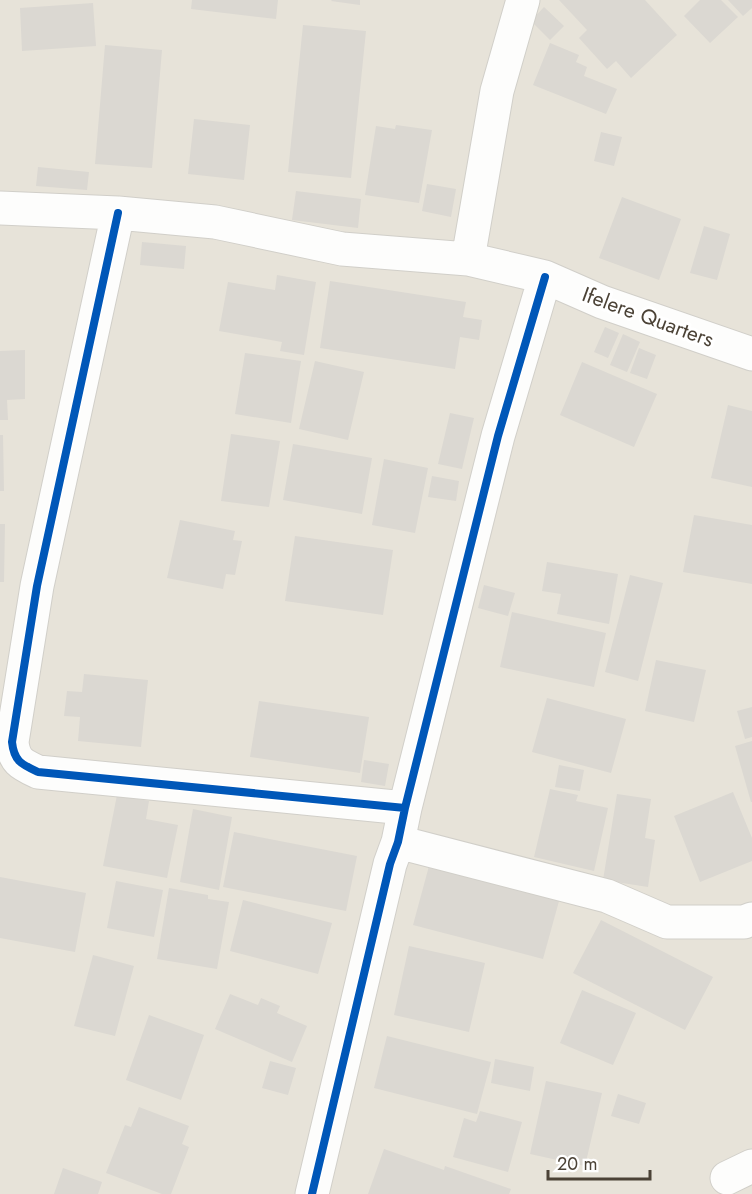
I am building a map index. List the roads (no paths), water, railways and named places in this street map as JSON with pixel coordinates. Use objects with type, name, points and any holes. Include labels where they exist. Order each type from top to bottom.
[{"type":"street","points":[[468,259],[497,91],[523,0]]},
{"type":"street","name":"Ifelere Quarters","points":[[0,208],[118,213],[215,222],[342,249],[468,259],[545,277],[602,302],[752,354]]},
{"type":"street","points":[[118,213],[37,586],[12,742],[13,753],[22,764],[38,772],[405,808]]},
{"type":"street","points":[[312,1194],[387,875],[398,842],[498,436],[545,277]]},
{"type":"street","points":[[398,842],[607,896],[667,922],[744,922],[752,919]]}]
